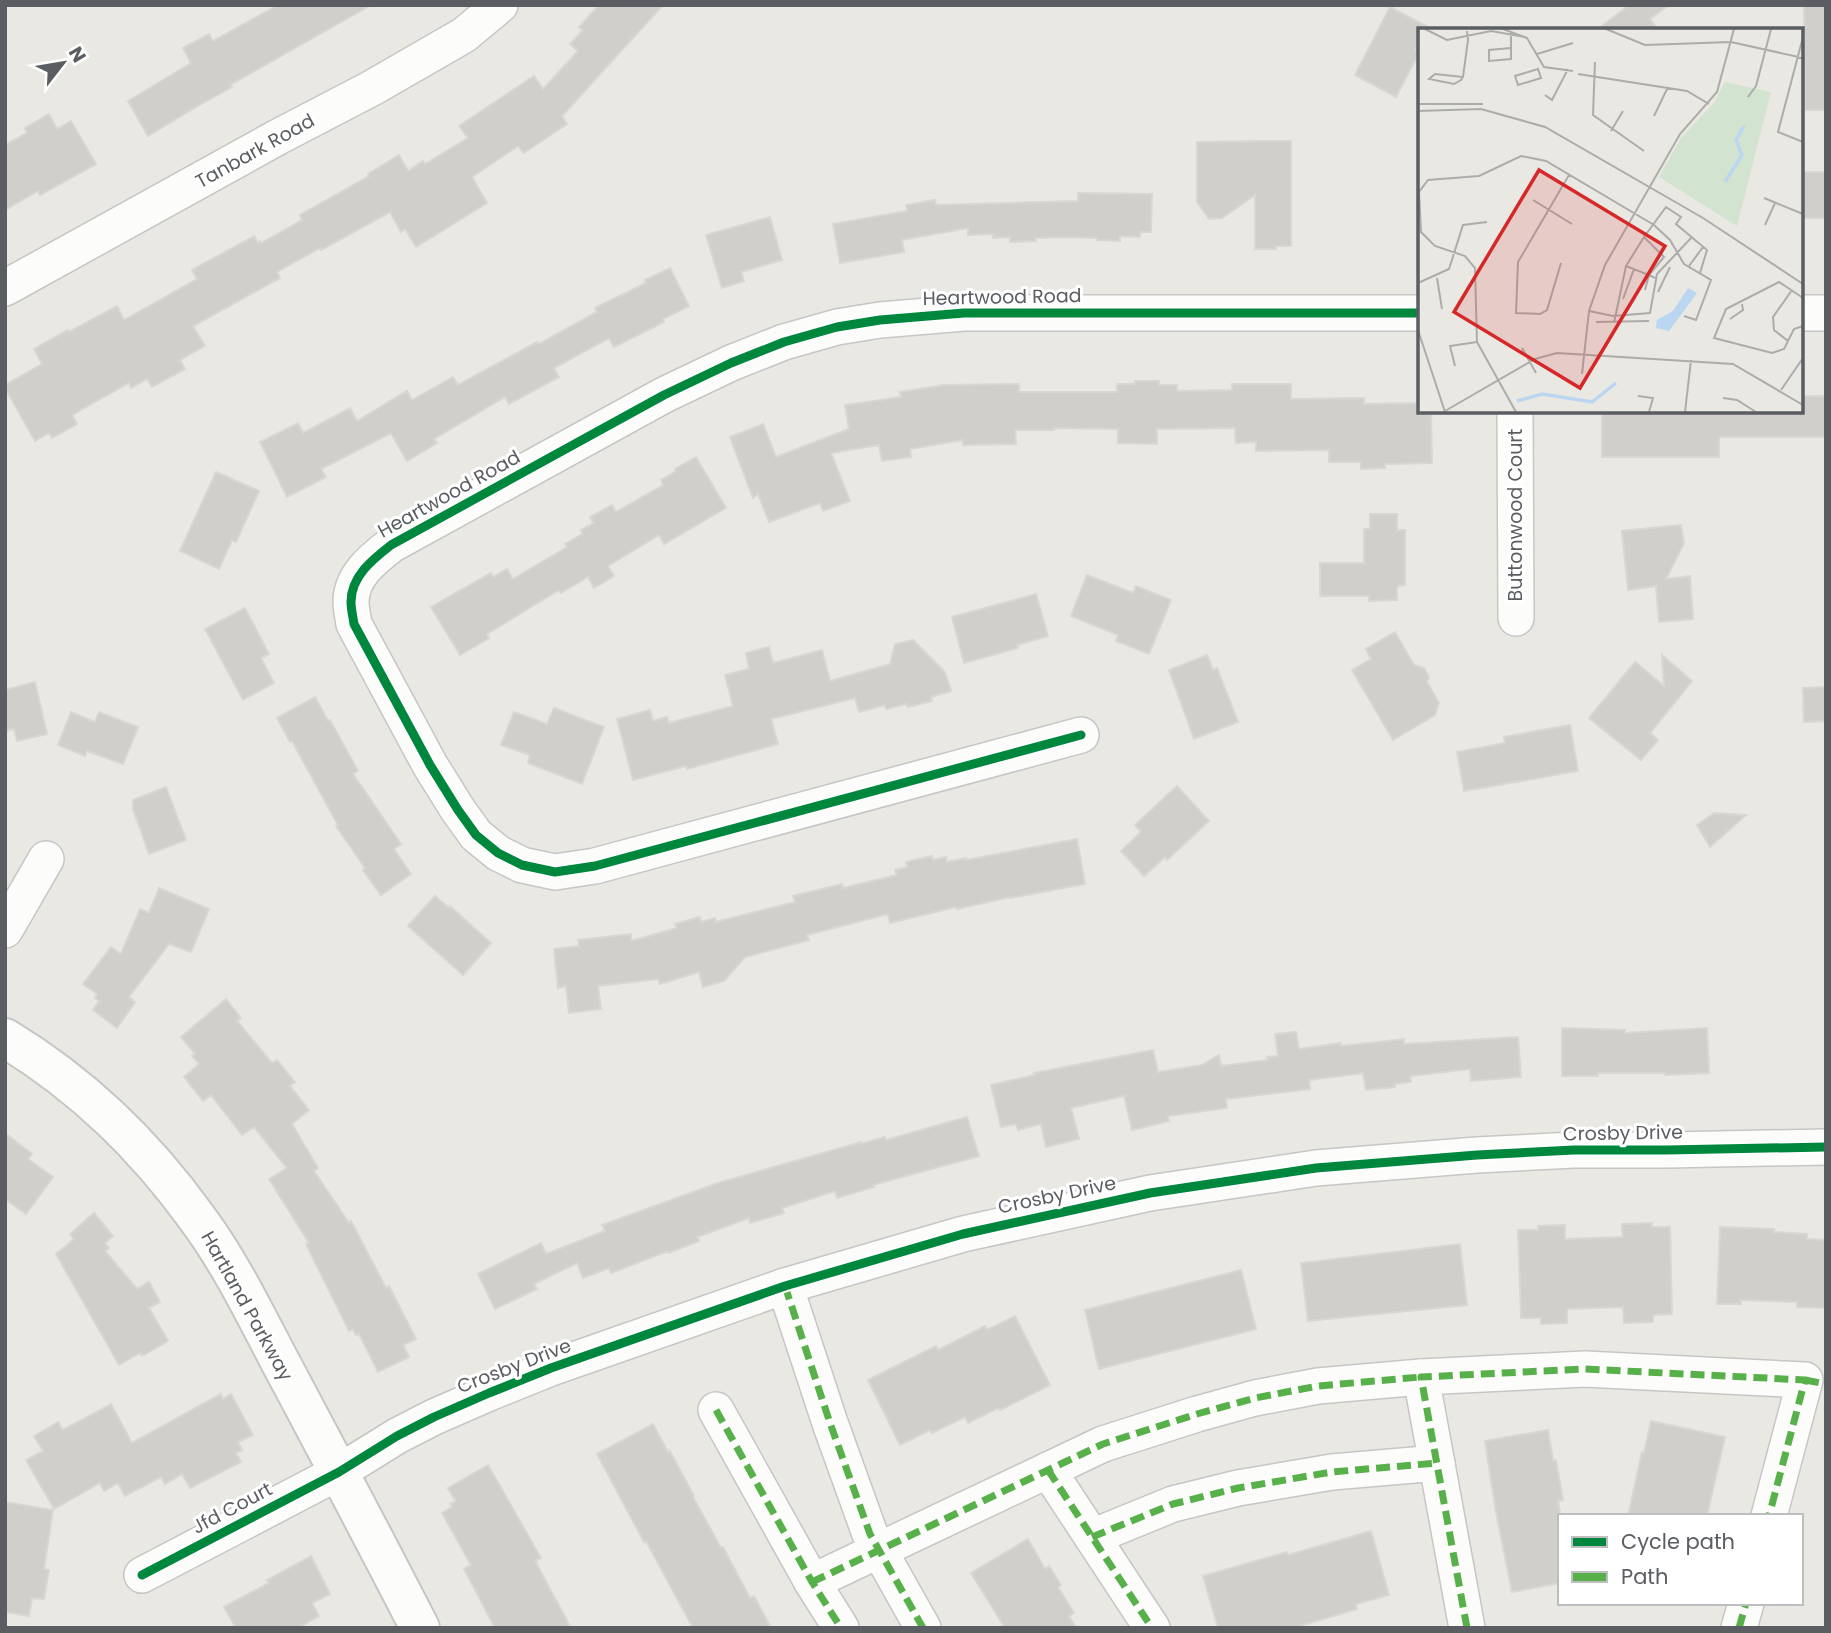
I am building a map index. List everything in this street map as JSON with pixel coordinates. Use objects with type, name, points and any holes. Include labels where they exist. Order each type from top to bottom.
[{"type":"street","name":"Tanbark Road","points":[[5,288],[372,88],[464,35],[500,5]]},
{"type":"street","name":"Heartwood Road","points":[[1082,735],[595,866],[555,872],[522,865],[498,853],[476,835],[430,765],[354,624],[351,599],[357,578],[369,563],[391,545],[664,395],[774,346],[837,327],[880,320],[964,313],[1418,313]]},
{"type":"street","points":[[1803,313],[1826,313]]},
{"type":"street","name":"Buttonwood Court","points":[[1515,413],[1516,618]]},
{"type":"street","points":[[5,930],[46,859]]},
{"type":"street","name":"Hartland Parkway","points":[[5,1038],[72,1086],[116,1123],[160,1171],[198,1219],[230,1270],[420,1628]]},
{"type":"street","name":"Crosby Drive","points":[[339,1472],[397,1436],[489,1393],[785,1286],[963,1234],[1150,1193],[1316,1168],[1477,1155],[1574,1150],[1826,1147]]},
{"type":"street","points":[[785,1286],[870,1534],[923,1628]]},
{"type":"street","points":[[812,1582],[1103,1444],[1255,1398],[1318,1386],[1421,1377],[1585,1369],[1815,1382],[1770,1514]]},
{"type":"street","points":[[1421,1377],[1467,1628]]},
{"type":"street","points":[[716,1410],[812,1582],[841,1628]]},
{"type":"street","points":[[1092,1537],[1173,1504],[1238,1488],[1332,1472],[1437,1463]]},
{"type":"street","points":[[1048,1470],[1152,1628]]},
{"type":"street","name":"Jfd Court","points":[[142,1575],[339,1472]]},
{"type":"street","points":[[1740,1628],[1746,1605]]},
{"type":"building","points":[[278,5],[371,5],[230,85],[232,87],[148,136],[128,101],[191,63],[183,48],[209,34],[213,41]]},
{"type":"building","points":[[599,5],[663,5],[562,116],[567,124],[524,153],[518,146],[472,177],[487,203],[416,247],[405,229],[401,232],[390,212],[321,250],[320,248],[277,272],[280,278],[193,326],[205,346],[180,360],[185,369],[152,387],[147,379],[131,388],[129,383],[72,415],[77,424],[52,438],[49,433],[35,441],[5,388],[5,385],[42,364],[34,349],[117,306],[124,320],[197,279],[192,270],[254,236],[258,243],[261,243],[302,220],[300,215],[369,176],[368,174],[399,155],[408,171],[468,138],[459,126],[534,76],[543,89],[578,51],[570,44],[583,30],[579,27]]},
{"type":"building","points":[[1629,5],[1669,5],[1650,19],[1657,28],[1600,28]]},
{"type":"building","points":[[1804,5],[1826,5],[1826,110],[1805,110]]},
{"type":"building","points":[[1390,7],[1428,27],[1418,28],[1418,46],[1415,51],[1418,55],[1396,97],[1355,75]]},
{"type":"building","points":[[49,114],[57,129],[71,121],[96,164],[40,195],[38,191],[5,210],[5,145],[27,133],[25,128]]},
{"type":"building","points":[[1291,141],[1291,246],[1255,249],[1255,195],[1222,218],[1209,219],[1197,202],[1197,142]]},
{"type":"building","points":[[1803,172],[1826,172],[1826,218],[1803,218]]},
{"type":"building","points":[[1078,193],[1152,194],[1151,232],[1140,232],[1140,237],[1120,236],[1120,241],[1066,237],[1010,242],[1010,237],[993,238],[993,234],[968,235],[968,228],[902,240],[904,252],[840,263],[833,224],[907,211],[906,205],[935,200],[936,205],[1078,201]]},
{"type":"building","points":[[770,217],[782,260],[741,272],[744,281],[722,288],[706,235]]},
{"type":"building","points":[[670,268],[689,306],[663,319],[664,322],[614,347],[609,338],[554,368],[559,377],[509,404],[505,397],[434,439],[437,443],[407,461],[391,433],[321,469],[326,477],[287,497],[260,442],[298,423],[303,433],[350,408],[357,421],[407,391],[412,400],[453,377],[458,385],[597,312],[595,308]]},
{"type":"building","points":[[1135,381],[1159,381],[1159,385],[1177,385],[1177,391],[1232,390],[1232,384],[1291,384],[1291,399],[1364,398],[1364,404],[1418,403],[1418,413],[1431,413],[1432,463],[1385,464],[1385,468],[1361,469],[1361,462],[1329,462],[1329,450],[1256,451],[1256,442],[1236,443],[1235,428],[1157,429],[1157,444],[1118,443],[1118,429],[1015,430],[1016,444],[963,445],[963,440],[910,449],[911,457],[882,461],[879,445],[831,453],[850,501],[823,511],[820,503],[769,522],[758,494],[753,498],[730,437],[763,424],[776,457],[849,429],[845,405],[901,397],[900,392],[944,385],[1019,384],[1019,392],[1117,392],[1117,384],[1135,384]]},
{"type":"building","points":[[1803,396],[1824,396],[1826,401],[1826,437],[1719,437],[1719,457],[1602,457],[1602,413],[1803,413]]},
{"type":"building","points":[[696,457],[726,508],[664,544],[659,535],[608,566],[614,576],[594,588],[588,577],[561,593],[559,590],[487,634],[489,638],[460,655],[431,607],[491,573],[493,577],[507,569],[513,579],[567,547],[565,544],[594,523],[590,517],[612,505],[616,512],[663,485],[661,480]]},
{"type":"building","points":[[216,472],[259,491],[236,542],[232,540],[219,569],[180,551]]},
{"type":"building","points":[[1370,514],[1397,514],[1397,530],[1405,530],[1405,585],[1397,586],[1397,600],[1369,601],[1369,596],[1320,596],[1320,563],[1364,563],[1364,529],[1370,529]]},
{"type":"building","points":[[1681,525],[1684,543],[1666,579],[1690,576],[1693,619],[1659,622],[1656,586],[1628,590],[1622,531]]},
{"type":"building","points":[[1087,575],[1133,593],[1136,586],[1171,600],[1149,654],[1116,641],[1118,635],[1071,616]]},
{"type":"building","points":[[1036,594],[1048,636],[1017,645],[1018,648],[964,663],[952,617]]},
{"type":"building","points":[[245,608],[269,654],[261,658],[274,683],[243,700],[205,629]]},
{"type":"building","points":[[1395,632],[1414,665],[1424,668],[1429,677],[1427,682],[1439,703],[1435,715],[1393,740],[1352,670],[1371,659],[1366,649]]},
{"type":"building","points":[[913,640],[945,672],[951,691],[931,697],[932,701],[908,707],[907,704],[886,709],[885,705],[859,712],[855,698],[771,719],[778,744],[687,769],[686,766],[633,780],[617,719],[650,710],[653,721],[667,717],[669,723],[733,706],[725,675],[749,669],[746,653],[769,647],[773,663],[822,650],[830,681],[890,664],[895,644]]},
{"type":"building","points":[[1207,655],[1213,670],[1217,668],[1238,722],[1194,739],[1169,670]]},
{"type":"building","points":[[1662,655],[1692,681],[1650,733],[1658,740],[1641,760],[1589,718],[1635,662],[1664,686]]},
{"type":"building","points":[[35,682],[47,734],[17,741],[14,729],[5,731],[5,690]]},
{"type":"building","points":[[1826,687],[1826,721],[1804,722],[1803,688]]},
{"type":"building","points":[[315,697],[358,771],[353,774],[401,844],[394,849],[411,874],[381,895],[336,826],[338,825],[277,718]]},
{"type":"building","points":[[554,708],[604,727],[582,784],[528,763],[530,755],[501,745],[514,712],[547,724]]},
{"type":"building","points":[[71,712],[95,722],[99,712],[138,727],[123,764],[87,751],[85,756],[58,745]]},
{"type":"building","points":[[1570,725],[1578,771],[1464,791],[1457,752],[1505,743],[1504,737]]},
{"type":"building","points":[[1177,786],[1209,821],[1167,860],[1165,857],[1144,876],[1121,851],[1141,832],[1135,825]]},
{"type":"building","points":[[166,787],[186,840],[149,854],[133,809],[133,800]]},
{"type":"building","points":[[1714,813],[1746,815],[1710,847],[1697,825]]},
{"type":"building","points":[[1077,839],[1085,884],[957,909],[956,907],[890,923],[888,914],[807,935],[809,940],[745,957],[724,981],[703,987],[699,972],[660,984],[658,979],[598,986],[601,1009],[569,1013],[566,986],[558,988],[554,949],[579,946],[578,940],[631,934],[631,941],[677,928],[675,924],[700,917],[701,922],[715,918],[716,922],[795,902],[793,896],[897,875],[895,870],[907,867],[906,862],[932,856],[933,860],[946,857],[947,862],[966,860]]},
{"type":"building","points":[[159,888],[209,909],[191,952],[169,944],[129,997],[135,1002],[117,1028],[93,1010],[99,1001],[95,998],[97,994],[83,984],[111,947],[121,954],[140,909],[149,913]]},
{"type":"building","points":[[435,896],[491,943],[463,975],[408,926]]},
{"type":"building","points":[[226,999],[241,1018],[237,1021],[272,1063],[277,1060],[295,1082],[290,1086],[309,1110],[292,1124],[318,1168],[314,1171],[349,1223],[351,1221],[416,1339],[403,1345],[409,1357],[378,1372],[359,1334],[356,1335],[353,1329],[349,1331],[306,1244],[309,1243],[269,1179],[287,1168],[254,1127],[242,1135],[211,1095],[203,1101],[184,1077],[199,1064],[192,1056],[195,1054],[181,1037]]},
{"type":"building","points":[[1562,1028],[1625,1030],[1625,1033],[1707,1028],[1709,1073],[1598,1073],[1598,1076],[1562,1076]]},
{"type":"building","points":[[1296,1032],[1299,1049],[1404,1039],[1404,1044],[1518,1037],[1521,1077],[1471,1081],[1470,1069],[1410,1076],[1411,1082],[1395,1084],[1395,1087],[1366,1090],[1363,1073],[1309,1080],[1310,1089],[1226,1099],[1227,1108],[1168,1116],[1169,1121],[1132,1130],[1124,1096],[1071,1108],[1079,1139],[1046,1147],[1041,1124],[1018,1130],[1016,1124],[1001,1127],[991,1085],[1035,1075],[1034,1073],[1153,1050],[1158,1072],[1202,1065],[1219,1055],[1221,1066],[1268,1060],[1267,1057],[1278,1056],[1275,1034]]},
{"type":"building","points":[[967,1117],[979,1156],[873,1185],[874,1187],[837,1198],[835,1191],[782,1208],[784,1213],[750,1223],[749,1218],[697,1237],[699,1241],[669,1253],[668,1251],[611,1273],[609,1268],[583,1278],[577,1263],[534,1284],[537,1289],[495,1309],[478,1274],[541,1243],[546,1254],[605,1231],[602,1225],[718,1183],[861,1142],[885,1137],[886,1140]]},
{"type":"building","points":[[5,1133],[32,1154],[28,1159],[53,1177],[26,1214],[5,1199]]},
{"type":"building","points":[[94,1213],[113,1236],[105,1243],[109,1248],[105,1251],[137,1289],[149,1282],[160,1302],[149,1308],[168,1341],[119,1365],[56,1254],[74,1239],[70,1234]]},
{"type":"building","points":[[1652,1223],[1652,1227],[1670,1227],[1672,1314],[1653,1315],[1653,1322],[1624,1323],[1623,1307],[1567,1309],[1567,1323],[1541,1324],[1541,1318],[1521,1318],[1518,1230],[1538,1230],[1538,1226],[1565,1225],[1565,1239],[1623,1237],[1622,1224]]},
{"type":"building","points":[[1720,1227],[1774,1229],[1774,1232],[1807,1234],[1807,1239],[1826,1240],[1826,1308],[1797,1307],[1797,1302],[1741,1300],[1741,1304],[1717,1304]]},
{"type":"building","points":[[1460,1244],[1467,1305],[1308,1321],[1301,1263]]},
{"type":"building","points":[[1241,1270],[1256,1329],[1099,1369],[1085,1310]]},
{"type":"building","points":[[1015,1316],[1050,1385],[968,1423],[965,1417],[900,1445],[868,1380],[936,1346],[938,1350],[985,1326],[987,1330]]},
{"type":"building","points":[[221,1394],[223,1399],[231,1394],[253,1435],[238,1442],[242,1450],[236,1453],[241,1462],[190,1488],[182,1474],[165,1484],[161,1477],[125,1496],[118,1483],[104,1491],[100,1483],[54,1509],[26,1460],[43,1451],[34,1436],[58,1422],[63,1430],[111,1404],[132,1443]]},
{"type":"building","points":[[1651,1421],[1725,1437],[1707,1514],[1628,1514],[1642,1452],[1644,1453]]},
{"type":"building","points":[[653,1424],[721,1548],[723,1547],[750,1598],[754,1596],[771,1628],[693,1628],[597,1454]]},
{"type":"building","points":[[1548,1430],[1563,1500],[1558,1501],[1558,1583],[1512,1592],[1485,1441]]},
{"type":"building","points":[[488,1465],[541,1558],[535,1561],[571,1628],[495,1628],[464,1569],[471,1565],[442,1513],[456,1501],[448,1488]]},
{"type":"building","points":[[5,1502],[53,1510],[44,1569],[49,1570],[44,1599],[32,1598],[29,1616],[5,1612]]},
{"type":"building","points":[[1371,1531],[1389,1595],[1356,1604],[1357,1609],[1293,1628],[1218,1628],[1203,1576]]},
{"type":"building","points":[[1028,1539],[1045,1569],[1049,1566],[1061,1585],[1058,1587],[1074,1613],[1069,1616],[1076,1628],[1005,1628],[971,1573]]},
{"type":"building","points":[[311,1556],[330,1594],[312,1603],[319,1616],[298,1628],[236,1628],[224,1607]]},
{"type":"marked path","points":[[785,1286],[870,1534],[923,1628]]},
{"type":"marked path","points":[[1467,1628],[1421,1377],[1585,1369],[1805,1380],[1770,1514]]},
{"type":"marked path","points":[[812,1582],[1103,1444],[1255,1398],[1318,1386],[1421,1377]]},
{"type":"marked path","points":[[1805,1380],[1826,1384]]},
{"type":"marked path","points":[[716,1410],[812,1582],[841,1628]]},
{"type":"marked path","points":[[1092,1537],[1173,1504],[1238,1488],[1332,1472],[1437,1463]]},
{"type":"marked path","points":[[1048,1470],[1152,1628]]},
{"type":"marked path","points":[[1739,1628],[1745,1605]]},
{"type":"cycle path","points":[[1081,735],[595,866],[555,872],[522,865],[498,853],[476,835],[430,765],[354,624],[352,593],[364,569],[391,545],[664,395],[731,363],[784,342],[837,327],[880,320],[964,313],[1418,313]]},
{"type":"cycle path","points":[[142,1575],[339,1472],[397,1436],[489,1393],[551,1368],[785,1286],[963,1234],[1150,1193],[1316,1168],[1574,1150],[1826,1147]]}]
